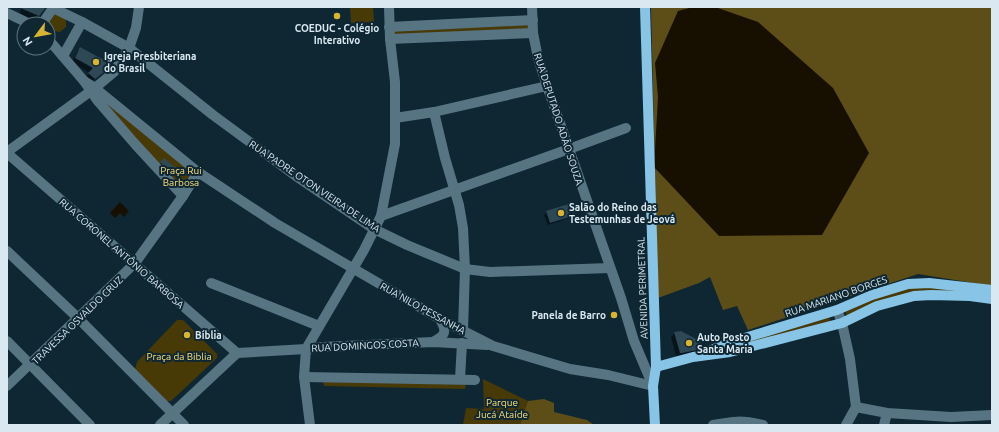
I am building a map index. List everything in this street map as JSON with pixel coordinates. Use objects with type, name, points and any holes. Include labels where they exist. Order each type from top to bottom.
[{"type":"main road","name":"AVENIDA PERIMETRAL","points":[[645,7],[656,367],[653,386],[654,425]]},
{"type":"main road","name":"RUA MARIANO BORGES","points":[[656,367],[693,357],[728,343],[837,310],[872,295],[908,284],[929,283],[992,290]]},
{"type":"main road","name":"RUA MARIANO BORGES","points":[[693,357],[730,352],[842,323],[878,306],[914,296],[954,296],[992,299]]},
{"type":"street","points":[[7,152],[93,90],[114,72],[129,48],[136,28],[139,7]]},
{"type":"street","points":[[310,425],[304,377],[306,349],[364,250],[381,216],[395,144],[395,82],[389,27],[389,7]]},
{"type":"street","name":"RUA DEPUTADO ADÃO SOUZA","points":[[532,7],[533,33],[538,58],[634,341],[653,386]]},
{"type":"street","name":"RUA PADRE OTON VIEIRA DE LIMA","points":[[48,16],[53,8],[64,10],[82,22],[129,48],[213,115],[296,176],[374,228],[407,245],[465,269],[490,272],[610,268]]},
{"type":"street","points":[[389,27],[533,20]]},
{"type":"street","points":[[63,56],[82,22]]},
{"type":"street","points":[[390,39],[533,33]]},
{"type":"street","points":[[56,49],[93,90],[97,100],[130,139],[183,196]]},
{"type":"street","points":[[395,118],[434,112],[547,86]]},
{"type":"street","name":"RUA NILO PESSANHA","points":[[93,90],[198,172],[275,223],[440,319],[493,346]]},
{"type":"street","points":[[434,112],[463,228],[465,269],[463,330]]},
{"type":"street","points":[[381,216],[626,128]]},
{"type":"street","name":"RUA CORONEL ANTÔNIO BARBOSA","points":[[7,152],[237,353]]},
{"type":"street","name":"TRAVESSA OSVALDO CRUZ","points":[[7,386],[31,365],[135,263],[183,196],[198,172]]},
{"type":"street","points":[[7,251],[78,318],[184,425]]},
{"type":"street","points":[[211,283],[319,326]]},
{"type":"street","points":[[837,310],[842,323],[850,358],[856,407],[846,425]]},
{"type":"street","points":[[433,342],[442,337],[444,333],[444,327],[440,319]]},
{"type":"street","points":[[7,341],[90,425]]},
{"type":"street","name":"RUA DOMINGOS COSTA","points":[[237,353],[306,349],[329,346],[433,342],[493,346]]},
{"type":"street","points":[[460,379],[462,343]]},
{"type":"street","points":[[493,346],[570,370],[608,376],[653,386]]},
{"type":"street","points":[[160,425],[237,353]]},
{"type":"street","points":[[304,377],[475,380]]},
{"type":"street","points":[[856,407],[887,413],[950,421],[992,415]]},
{"type":"street","points":[[884,425],[887,413]]},
{"type":"street","points":[[713,424],[730,421],[746,421],[763,425]]},
{"type":"green space","points":[[350,7],[373,7],[374,22],[351,23]]},
{"type":"green space","points":[[54,13],[66,19],[66,27],[60,32],[56,32],[56,16],[53,16]]},
{"type":"green space","points":[[533,20],[533,33],[390,39],[389,27]]},
{"type":"green space","name":"Praça Rui Barbosa","points":[[91,92],[198,172],[183,196]]},
{"type":"green space","points":[[932,286],[992,293],[931,295],[847,317],[845,310],[887,294],[908,287]]},
{"type":"green space","points":[[829,317],[831,322],[726,351],[725,347]]},
{"type":"green space","name":"Praça da Biblia","points":[[177,320],[183,320],[217,354],[217,358],[171,401],[166,401],[135,369],[137,362]]},
{"type":"green space","name":"Parque Jucá Ataíde","points":[[483,379],[528,401],[520,425],[463,425],[466,408],[484,409]]},
{"type":"green space","points":[[323,382],[466,383],[465,389],[324,386]]},
{"type":"shaded area","points":[[651,7],[992,7],[992,286],[918,274],[748,330],[737,306],[723,310],[710,277],[699,283],[658,298]]},
{"type":"shaded area","points":[[693,7],[715,7],[758,22],[833,88],[869,153],[822,235],[719,236],[654,167],[658,97],[655,63],[678,11]]},
{"type":"shaded area","points":[[120,202],[129,211],[124,217],[120,213],[115,218],[110,213]]},
{"type":"shaded area","points":[[544,399],[554,403],[554,412],[587,420],[594,425],[520,425],[528,401]]},
{"type":"building","points":[[18,7],[46,7],[39,16]]},
{"type":"building","name":"Igreja Presbiteriana do Brasil","points":[[80,47],[111,64],[109,68],[95,79],[88,73],[93,68],[75,58]]},
{"type":"building","points":[[164,158],[176,168],[171,173],[160,162]]},
{"type":"building","name":"Salão do Reino das Testemunhas de Jeová","points":[[572,203],[576,215],[550,223],[546,211]]},
{"type":"building","name":"Auto Posto Santa Maria","points":[[681,331],[700,341],[702,349],[680,353],[674,332]]},
{"type":"place","name":"COEDUC - Colégio Interativo","points":[[337,16]]},
{"type":"place","name":"Igreja Presbiteriana do Brasil","points":[[96,62]]},
{"type":"place","name":"Salão do Reino das Testemunhas de Jeová","points":[[561,213]]},
{"type":"place","name":"Panela de Barro","points":[[614,315]]},
{"type":"place","name":"Bíblia","points":[[187,335]]},
{"type":"place","name":"Auto Posto Santa Maria","points":[[689,343]]}]
